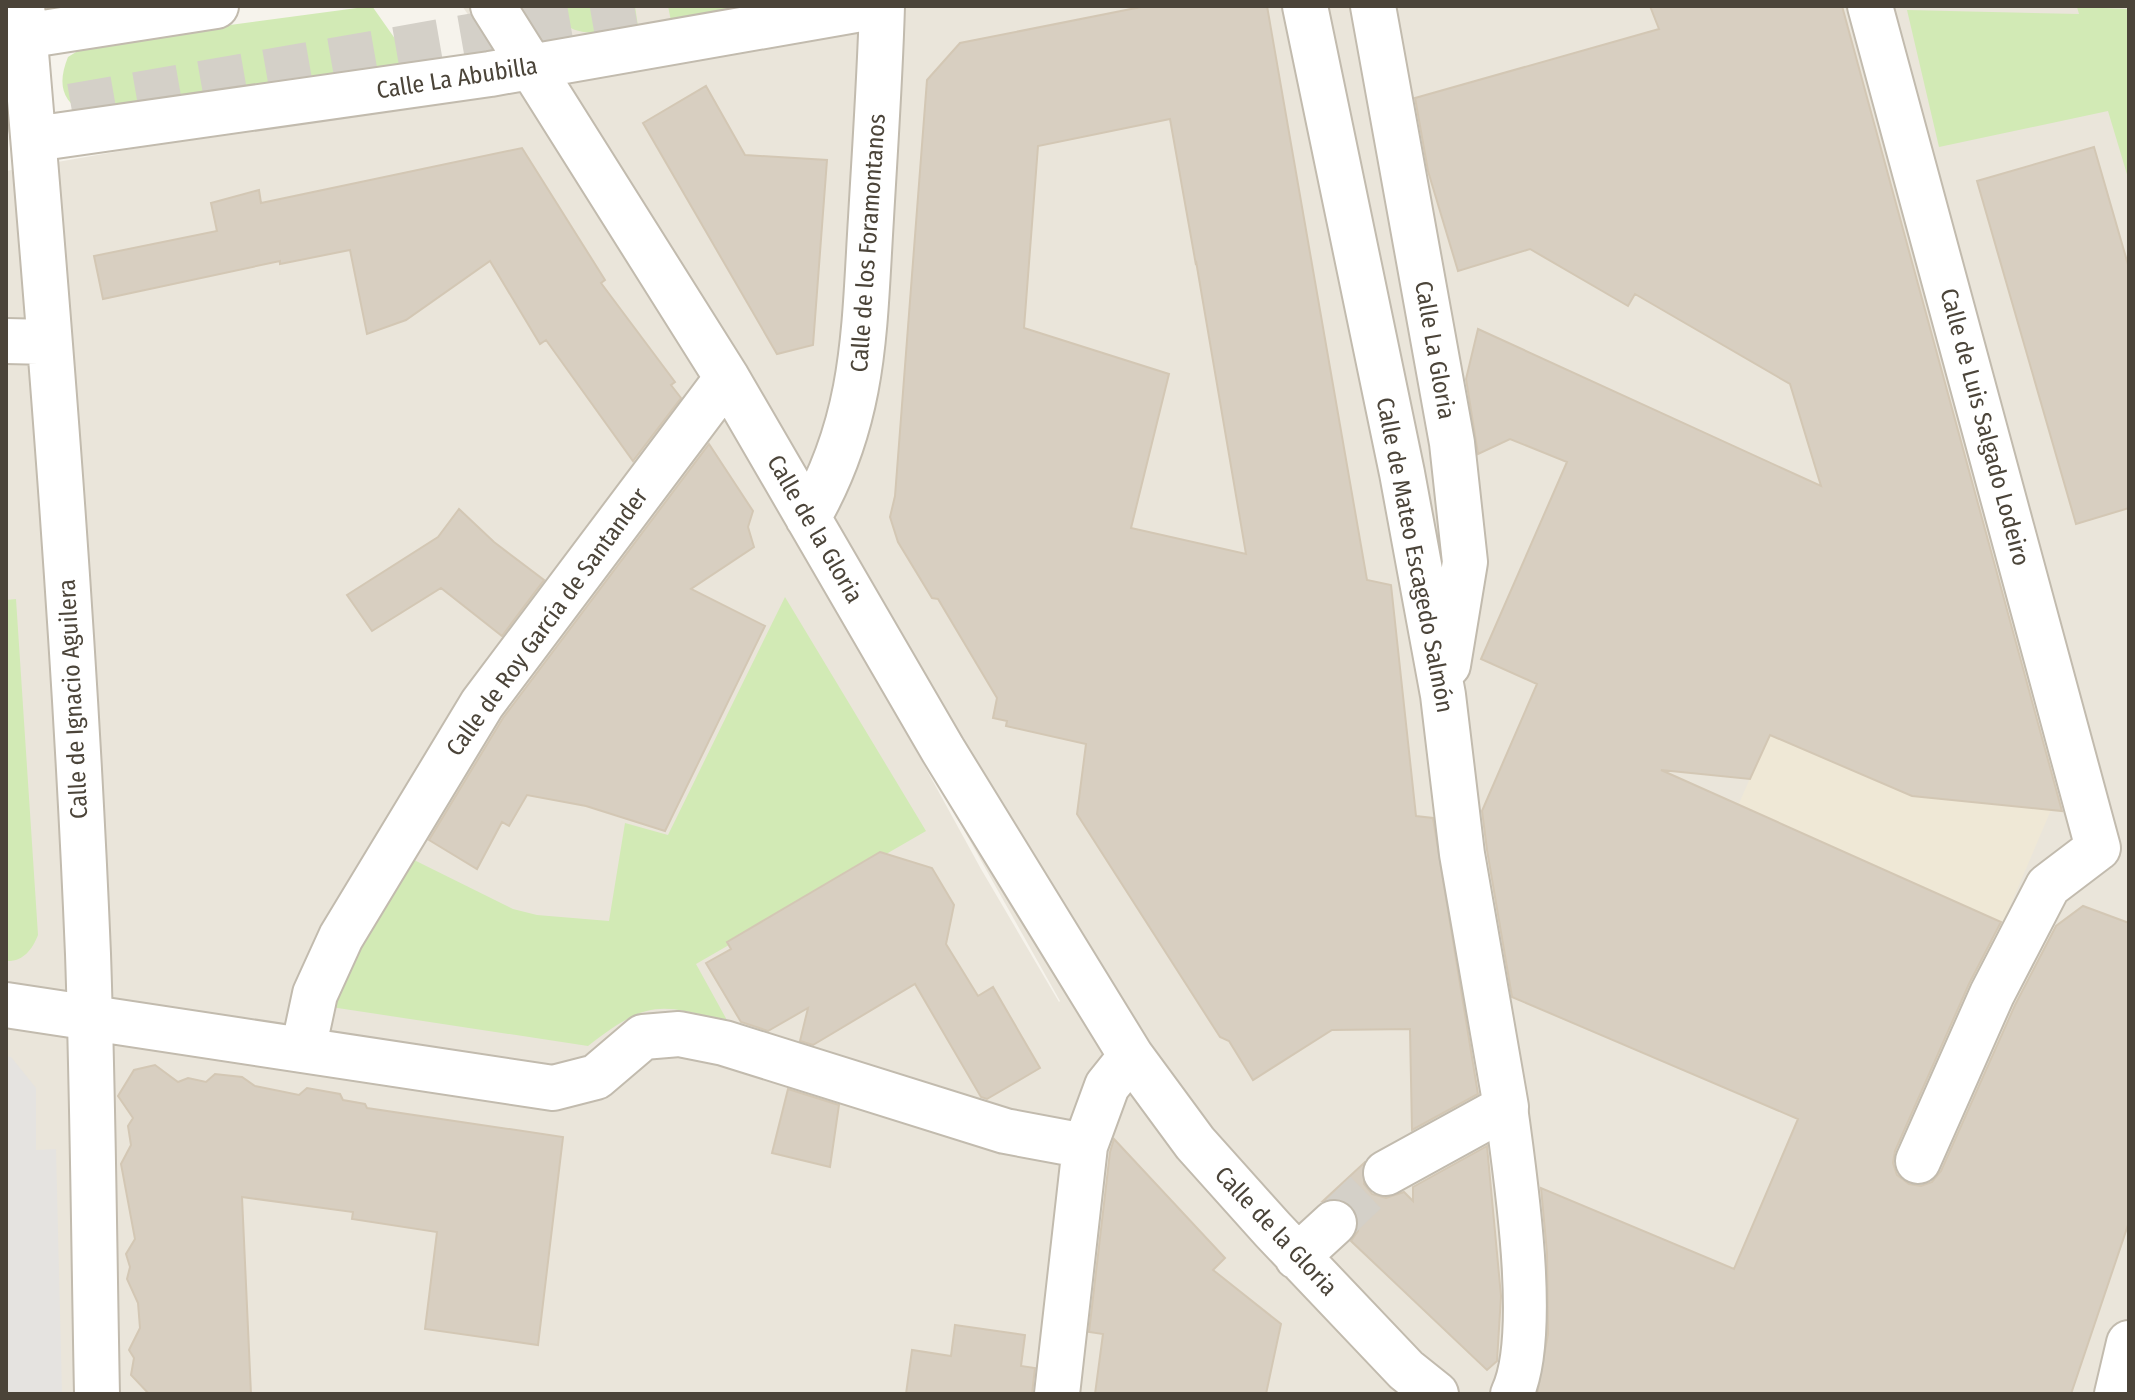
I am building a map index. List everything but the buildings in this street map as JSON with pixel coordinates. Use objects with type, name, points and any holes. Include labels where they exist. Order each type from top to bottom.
[{"type":"street","points":[[23,21],[216,6]]},
{"type":"street","name":"Calle de la Gloria","points":[[493,6],[727,378],[943,750],[1131,1056],[1195,1143],[1297,1257],[1406,1370],[1436,1394]]},
{"type":"street","name":"Calle La Abubilla","points":[[34,139],[531,67],[880,6]]},
{"type":"street","name":"Calle de los Foramontanos","points":[[808,518],[845,443],[861,369],[880,6]]},
{"type":"street","name":"Calle de Mateo Escagedo Salmón","points":[[1305,6],[1402,473],[1443,695],[1462,854],[1506,1107],[1521,1240],[1523,1311],[1522,1351],[1512,1394]]},
{"type":"street","name":"Calle La Gloria","points":[[1373,6],[1452,443],[1465,562],[1443,695]]},
{"type":"street","name":"Calle de Luis Salgado Lodeiro","points":[[1870,6],[2114,853],[2048,886],[1992,994],[1918,1161]]},
{"type":"street","name":"Calle de Ignacio Aguilera","points":[[23,21],[65,565],[90,1017],[97,1394]]},
{"type":"street","points":[[6,341],[49,342]]},
{"type":"street","name":"Calle de Roy García de Santander","points":[[303,1050],[315,994],[341,937],[482,704],[727,378]]},
{"type":"street","points":[[6,1005],[553,1088],[596,1077],[643,1037],[679,1034],[724,1043],[1005,1131],[1085,1146]]},
{"type":"street","points":[[1057,1394],[1085,1146],[1107,1086],[1131,1056]]},
{"type":"street","points":[[1386,1173],[1506,1107]]},
{"type":"street","points":[[1297,1257],[1334,1223]]},
{"type":"street","points":[[2117,1394],[2129,1343]]},
{"type":"shaded area","points":[[462,6],[2129,6],[2129,1394],[6,1394],[6,171],[516,82]],"holes":[[[804,546],[1060,1001],[981,869]]]},
{"type":"shaded area","points":[[1769,735],[1916,796],[2051,810],[1944,1061],[1783,989],[1709,872]]},
{"type":"shaded area","points":[[6,1056],[11,1057],[36,1088],[36,1150],[56,1149],[62,1394],[6,1394]]},
{"type":"green space","points":[[372,6],[417,70],[86,114],[66,97],[62,83],[68,57],[89,44]]},
{"type":"green space","points":[[557,6],[635,6],[638,26],[602,32],[578,31],[561,18]]},
{"type":"green space","points":[[668,6],[738,6],[671,21]]},
{"type":"green space","points":[[2077,7],[2129,9],[2129,181],[2108,111],[1939,147],[1907,10],[2079,14]]},
{"type":"green space","points":[[785,597],[926,831],[696,964],[728,1022],[685,1011],[654,1010],[624,1020],[588,1046],[331,1007],[406,856],[513,909],[537,915],[609,921],[625,823],[668,835]]},
{"type":"green space","points":[[16,599],[38,935],[26,954],[6,961],[6,600]]},
{"type":"tunnel","points":[[6,117],[641,6]]},
{"type":"tunnel","points":[[1334,1223],[1386,1173]]}]
